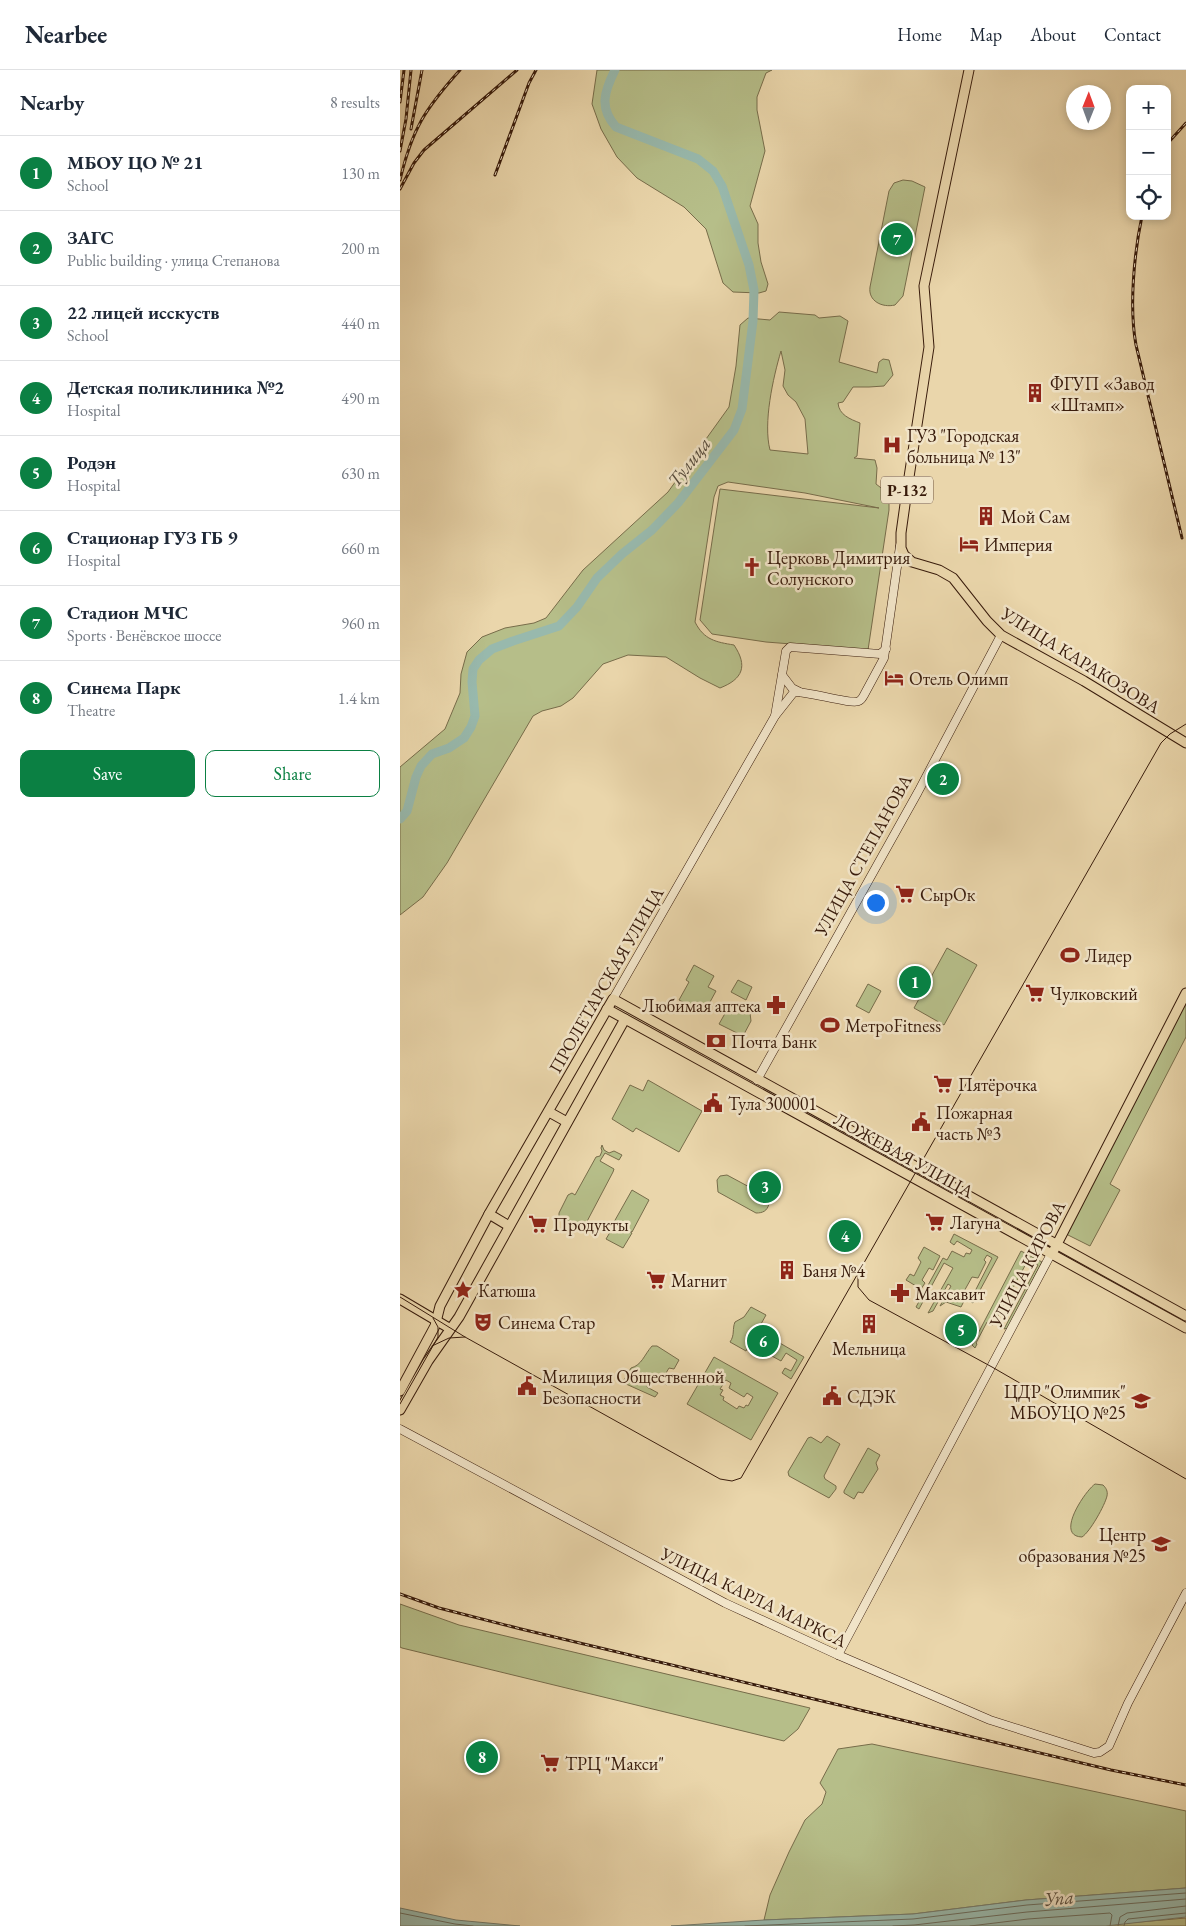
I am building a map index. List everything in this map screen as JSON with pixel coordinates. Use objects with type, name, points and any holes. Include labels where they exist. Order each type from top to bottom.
[{"type":"main road","name":"Р-132","points":[[900,544],[929,347],[924,302],[925,280],[970,70]]},
{"type":"main road","name":"УЛИЦА КАРАКОЗОВА","points":[[900,544],[904,556],[954,578],[987,621],[1001,635],[1084,681],[1186,743]]},
{"type":"main road","name":"УЛИЦА КИРОВА","points":[[1051,1254],[1186,993]]},
{"type":"main road","name":"ЛОЖЕВАЯ УЛИЦА","points":[[613,999],[1186,1316]]},
{"type":"main road","name":"ПРОЛЕТАРСКАЯ УЛИЦА","points":[[400,1391],[437,1321],[440,1306],[489,1214],[613,999]]},
{"type":"main road","name":"ЛОЖЕВАЯ УЛИЦА","points":[[607,1009],[1186,1328]]},
{"type":"main road","points":[[601,1019],[609,1016],[616,1019],[619,1022],[619,1030]]},
{"type":"main road","name":"ПРОЛЕТАРСКАЯ УЛИЦА","points":[[400,1410],[449,1328],[458,1317],[625,1019]]},
{"type":"main road","name":"УЛИЦА СТЕПАНОВА","points":[[752,1090],[758,1080]]},
{"type":"main road","points":[[549,1112],[567,1122]]},
{"type":"main road","points":[[846,1142],[851,1132]]},
{"type":"main road","points":[[489,1214],[509,1226]]},
{"type":"main road","points":[[400,1299],[449,1328]]},
{"type":"street","points":[[775,716],[794,692],[858,702],[864,695],[883,662],[900,544]]},
{"type":"street","points":[[897,568],[901,564],[917,563]]},
{"type":"street","name":"УЛИЦА СТЕПАНОВА","points":[[758,1080],[918,792],[1001,635]]},
{"type":"street","name":"ПРОЛЕТАРСКАЯ УЛИЦА","points":[[613,999],[775,716],[784,654],[787,650],[791,647],[880,654],[886,649]]},
{"type":"street","points":[[782,675],[792,688],[800,692]]},
{"type":"street","name":"УЛИЦА КИРОВА","points":[[838,1655],[1051,1254]]},
{"type":"street","name":"УЛИЦА КАРЛА МАРКСА","points":[[400,1428],[725,1603],[838,1655],[990,1720],[1094,1753],[1100,1752],[1109,1746],[1140,1680],[1186,1593]]},
{"type":"green space","points":[[597,70],[772,70],[766,73],[757,97],[757,110],[765,151],[750,206],[758,224],[761,262],[768,284],[766,291],[759,293],[733,292],[723,283],[706,229],[684,207],[637,178],[617,157],[601,129],[592,104]]},
{"type":"green space","points":[[903,180],[912,181],[925,187],[903,296],[895,305],[890,306],[874,300],[871,296],[870,287],[889,191],[894,183]]},
{"type":"green space","points":[[779,312],[815,315],[819,318],[840,316],[848,321],[839,362],[877,373],[879,362],[883,359],[889,360],[893,375],[884,386],[853,387],[843,402],[838,403],[843,414],[860,423],[857,456],[854,458],[875,460],[877,468],[876,484],[889,494],[889,510],[868,650],[766,642],[712,634],[700,620],[720,489],[879,508],[805,493],[728,482],[718,486],[714,497],[695,622],[702,633],[711,639],[734,645],[742,665],[738,676],[720,688],[666,657],[628,655],[603,664],[573,698],[561,706],[542,711],[533,716],[447,863],[423,897],[400,915],[400,767],[445,729],[460,693],[461,674],[467,652],[482,637],[505,628],[534,623],[546,618],[583,570],[668,492],[729,407],[740,325],[748,318],[770,320]],"holes":[[[781,351],[785,370],[783,386],[788,395],[796,402],[805,419],[808,454],[770,450],[768,414],[772,387]]]},
{"type":"green space","points":[[947,948],[977,965],[944,1025],[914,1008]]},
{"type":"green space","points":[[694,965],[714,976],[708,987],[716,991],[704,1013],[679,1000],[689,982],[686,980]]},
{"type":"green space","points":[[738,980],[752,987],[746,1000],[731,992]]},
{"type":"green space","points":[[868,984],[881,991],[869,1013],[856,1006]]},
{"type":"green space","points":[[1186,1002],[1186,1037],[1110,1184],[1120,1190],[1090,1246],[1066,1234]]},
{"type":"green space","points":[[731,1003],[750,1013],[751,1021],[743,1036],[719,1024]]},
{"type":"green space","points":[[648,1080],[702,1111],[679,1152],[636,1128],[633,1132],[612,1119],[630,1085],[643,1091]]},
{"type":"green space","points":[[602,1145],[604,1150],[609,1153],[614,1151],[622,1155],[619,1160],[605,1153],[600,1161],[614,1169],[583,1229],[559,1216],[559,1213],[568,1195],[572,1193],[575,1195],[596,1157],[600,1156]]},
{"type":"green space","points":[[727,1175],[766,1196],[769,1204],[766,1210],[756,1213],[718,1192],[717,1180],[720,1176]]},
{"type":"green space","points":[[632,1190],[649,1200],[632,1232],[614,1222]]},
{"type":"green space","points":[[615,1224],[632,1233],[623,1248],[606,1239]]},
{"type":"green space","points":[[954,1234],[998,1257],[973,1303],[970,1301],[992,1258],[987,1255],[984,1260],[986,1262],[978,1278],[972,1277],[962,1295],[965,1299],[961,1307],[946,1302],[940,1306],[951,1286],[948,1284],[933,1311],[928,1313],[953,1268],[944,1263],[919,1309],[916,1307],[943,1258],[947,1260],[952,1251],[964,1257],[966,1253],[970,1254],[972,1250],[957,1241],[954,1245],[950,1242]]},
{"type":"green space","points":[[924,1247],[940,1256],[933,1270],[929,1268],[922,1280],[925,1283],[921,1289],[906,1280],[910,1274],[914,1276],[921,1262],[918,1258]]},
{"type":"green space","points":[[1021,1251],[1042,1262],[1008,1328],[1004,1329],[1038,1265],[1028,1260],[993,1325],[987,1322],[975,1348],[972,1345]]},
{"type":"green space","points":[[751,1307],[766,1315],[746,1351],[730,1342],[735,1322],[744,1317]]},
{"type":"green space","points":[[778,1342],[804,1357],[791,1379],[782,1373],[785,1368],[791,1371],[797,1360],[786,1353],[781,1361],[770,1355]]},
{"type":"green space","points":[[652,1346],[657,1346],[679,1360],[674,1369],[669,1368],[663,1378],[668,1382],[667,1385],[651,1379],[647,1387],[658,1393],[655,1397],[626,1384],[624,1380],[631,1368],[640,1362]]},
{"type":"green space","points":[[714,1357],[778,1393],[751,1440],[687,1404]],"holes":[[[726,1380],[731,1383],[729,1388],[744,1397],[747,1393],[753,1397],[748,1406],[746,1405],[744,1408],[739,1406],[737,1409],[723,1400],[724,1397],[720,1395],[723,1390],[720,1389]]]},
{"type":"green space","points":[[827,1436],[840,1444],[824,1476],[825,1479],[836,1486],[836,1489],[829,1498],[789,1476],[788,1472],[808,1438],[811,1437],[821,1443]]},
{"type":"green space","points":[[868,1448],[880,1455],[876,1463],[878,1469],[863,1493],[858,1492],[854,1499],[844,1493],[844,1491]]},
{"type":"green space","points":[[1095,1484],[1103,1485],[1106,1488],[1106,1500],[1089,1530],[1082,1537],[1074,1535],[1071,1529],[1071,1521],[1085,1495]]},
{"type":"green space","points":[[400,1604],[459,1625],[810,1708],[798,1729],[784,1741],[402,1648],[400,1647]]},
{"type":"green space","points":[[872,1744],[1186,1811],[1186,1888],[1026,1900],[913,1914],[764,1920],[770,1895],[805,1820],[822,1804],[826,1792],[820,1783],[838,1749]]},
{"type":"green space","points":[[1186,1918],[1186,1926],[1092,1926]]},
{"type":"water","name":"Упа","points":[[1186,1888],[1186,1917],[1106,1926],[671,1926],[913,1914],[1026,1900]]},
{"type":"water","points":[[400,1908],[456,1920],[520,1926],[400,1926]]},
{"type":"waterway","name":"Тулица","points":[[400,819],[407,811],[416,777],[421,766],[432,754],[449,748],[464,738],[471,727],[475,716],[472,682],[473,669],[479,660],[492,649],[559,626],[577,607],[597,578],[622,554],[652,530],[678,503],[734,430],[742,409],[753,321],[754,290],[749,265],[722,186],[713,171],[698,159],[616,127],[605,106],[606,93],[615,70]]},
{"type":"tram line","points":[[400,1297],[465,1337],[720,1479],[732,1481],[741,1478],[1161,743],[1170,734],[1186,724]]},
{"type":"tram line","points":[[858,1275],[858,1287],[869,1300],[992,1367],[1186,1479]]},
{"type":"tram line","points":[[400,1404],[438,1337],[438,1327],[433,1318]]},
{"type":"tram line","points":[[432,1346],[449,1338],[465,1337]]},
{"type":"railway","points":[[400,102],[404,70]]},
{"type":"railway","points":[[400,151],[406,119],[411,70]]},
{"type":"railway","points":[[411,129],[422,70]]},
{"type":"railway","points":[[400,180],[410,147],[421,121],[438,96],[460,70]]},
{"type":"railway","points":[[400,189],[414,163],[424,150],[517,70]]},
{"type":"railway","points":[[495,175],[529,83],[536,70]]},
{"type":"railway","points":[[1171,140],[1186,123]]},
{"type":"railway","points":[[1141,220],[1133,280],[1134,330],[1182,538]]},
{"type":"railway","points":[[400,1594],[439,1608],[521,1629],[1111,1770],[1186,1785]]},
{"type":"place","name":"Стадион МЧС","points":[[897,239]]},
{"type":"place","name":"ФГУП «Завод «Штамп»","points":[[1035,393]]},
{"type":"place","name":"ГУЗ \"Городская больница № 13\"","points":[[892,445]]},
{"type":"place","name":"Мой Сам","points":[[986,516]]},
{"type":"place","name":"Империя","points":[[969,544]]},
{"type":"place","name":"Церковь Димитрия Солунского","points":[[752,567]]},
{"type":"place","name":"Отель Олимп","points":[[894,678]]},
{"type":"place","name":"ЗАГС","points":[[943,779]]},
{"type":"place","name":"СырОк","points":[[905,894]]},
{"type":"place","name":"Лидер","points":[[1070,955]]},
{"type":"place","name":"МБОУ ЦО № 21","points":[[915,982]]},
{"type":"place","name":"Чулковский","points":[[1035,993]]},
{"type":"place","name":"Любимая аптека","points":[[776,1005]]},
{"type":"place","name":"МетроFitness","points":[[830,1025]]},
{"type":"place","name":"Почта Банк","points":[[716,1041]]},
{"type":"place","name":"Пятёрочка","points":[[943,1084]]},
{"type":"place","name":"Тула 300001","points":[[713,1103]]},
{"type":"place","name":"Пожарная часть №3","points":[[921,1122]]},
{"type":"place","name":"22 лицей исскуств","points":[[765,1187]]},
{"type":"place","name":"Лагуна","points":[[935,1222]]},
{"type":"place","name":"Продукты","points":[[538,1224]]},
{"type":"place","name":"Детская поликлиника №2","points":[[845,1236]]},
{"type":"place","name":"Баня №4","points":[[787,1270]]},
{"type":"place","name":"Магнит","points":[[656,1280]]},
{"type":"place","name":"Катюша","points":[[463,1290]]},
{"type":"place","name":"Максавит","points":[[900,1293]]},
{"type":"place","name":"Синема Стар","points":[[483,1322]]},
{"type":"place","name":"Мельница","points":[[869,1324]]},
{"type":"place","name":"Родэн","points":[[961,1330]]},
{"type":"place","name":"Стационар ГУЗ ГБ 9","points":[[763,1341]]},
{"type":"place","name":"Милиция Общественной Безопасности","points":[[527,1386]]},
{"type":"place","name":"СДЭК","points":[[832,1396]]},
{"type":"place","name":"ЦДР \"Олимпик\" МБОУЦО №25","points":[[1141,1401]]},
{"type":"place","name":"Центр образования №25","points":[[1161,1544]]},
{"type":"place","name":"Синема Парк","points":[[482,1757]]},
{"type":"place","name":"ТРЦ \"Макси\"","points":[[550,1763]]}]
